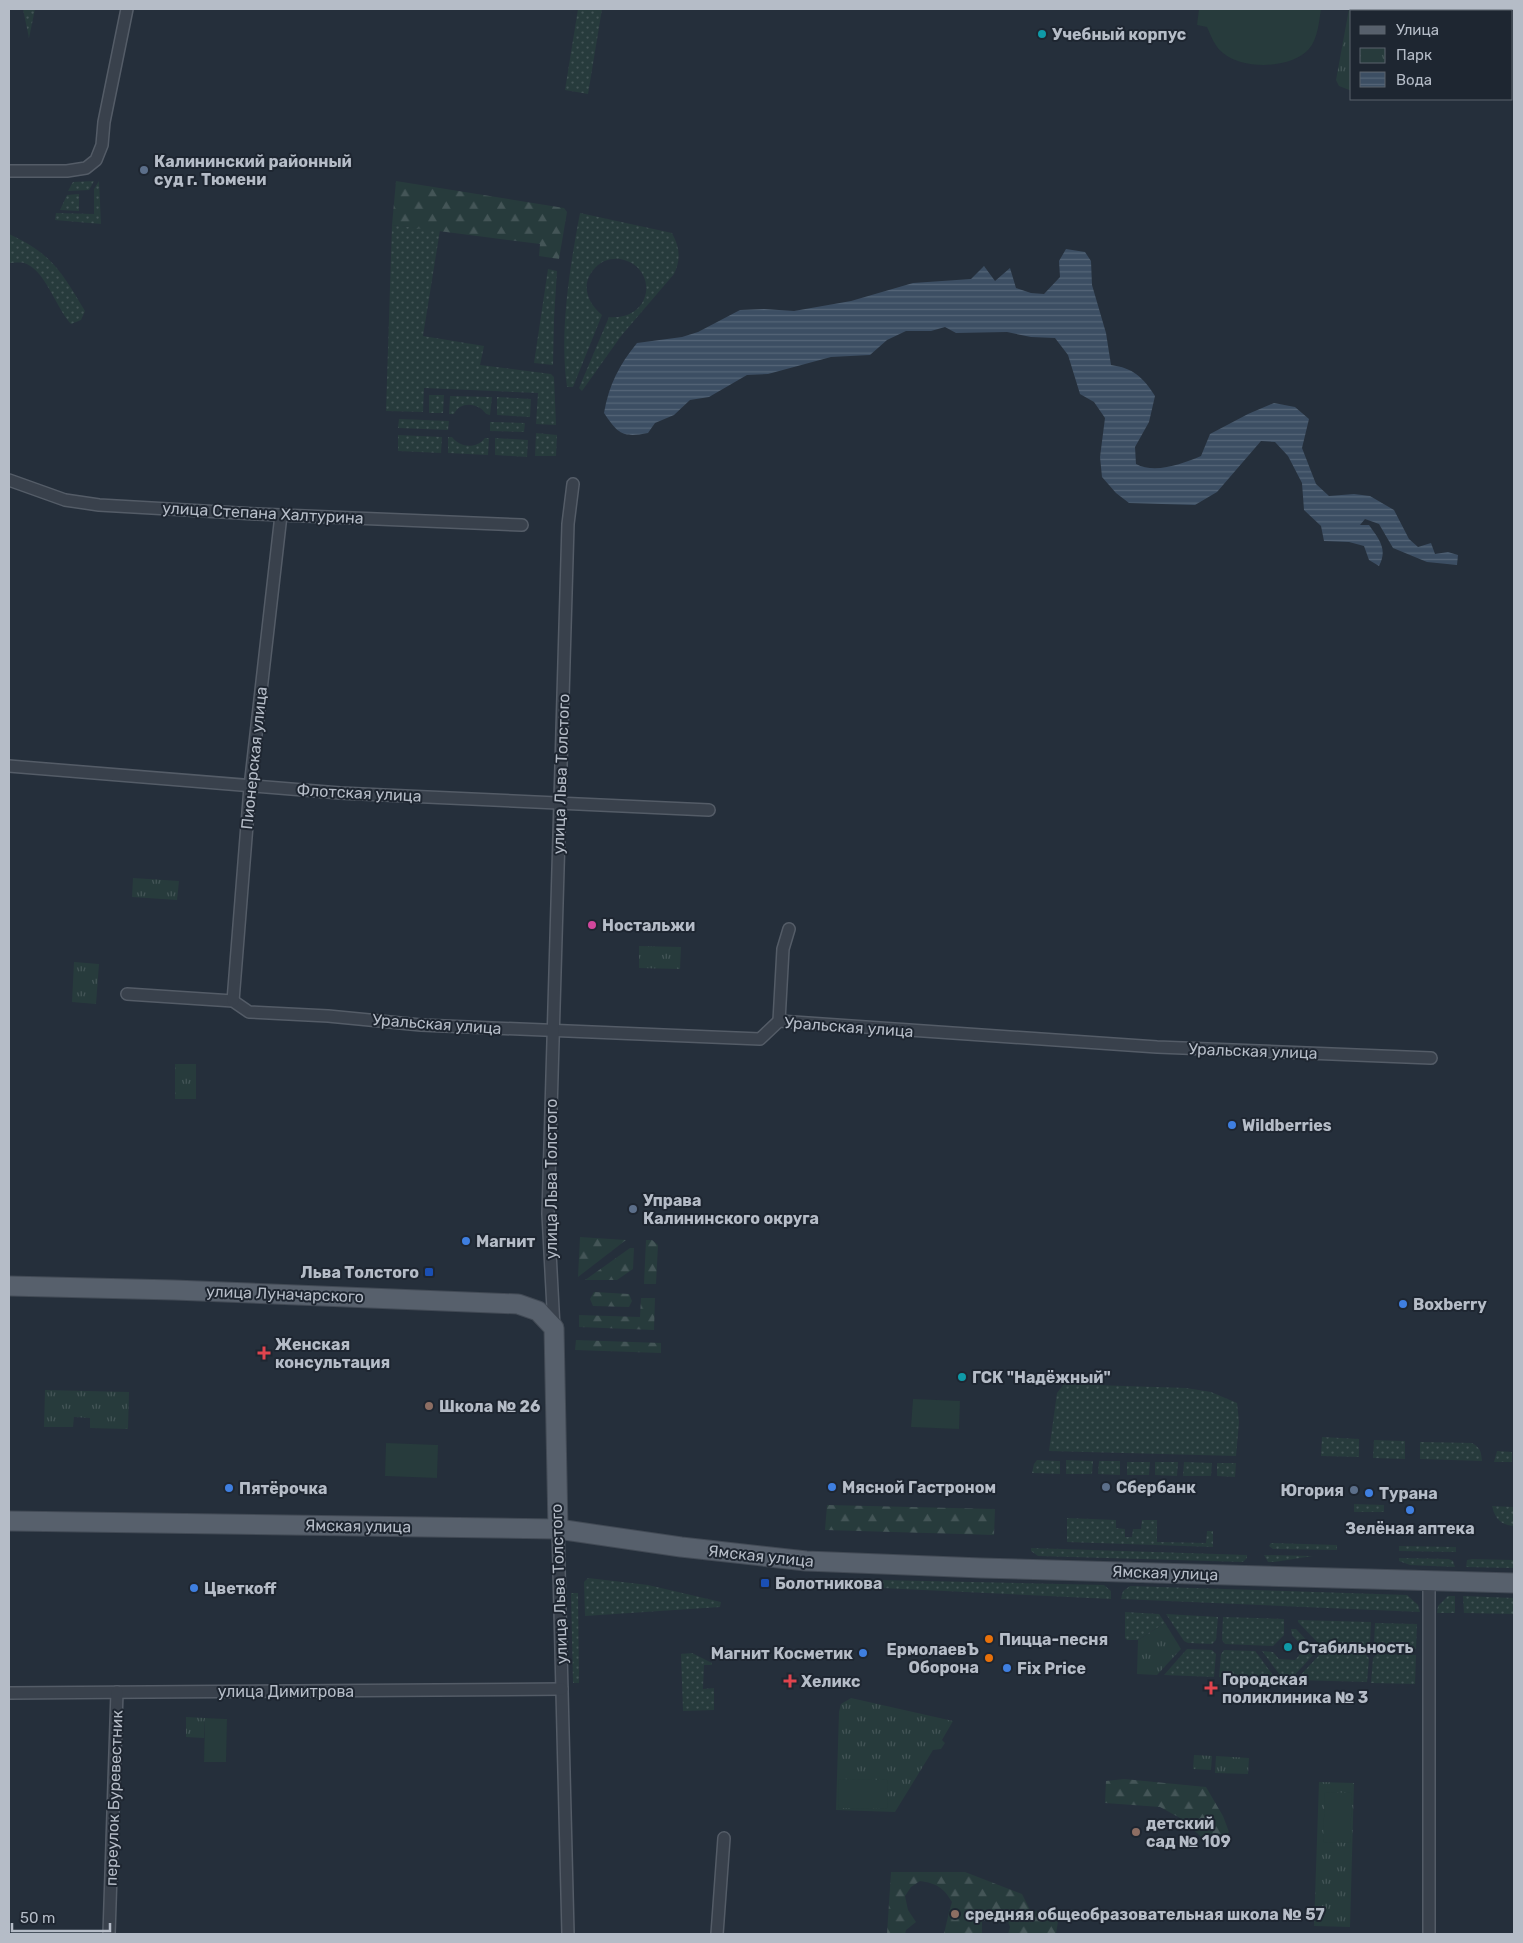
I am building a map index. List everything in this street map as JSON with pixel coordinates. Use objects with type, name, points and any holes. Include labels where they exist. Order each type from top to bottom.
[{"type":"main road","name":"улица Луначарского","points":[[9,1286],[174,1290],[518,1304],[538,1311],[554,1328]]},
{"type":"main road","name":"улица Льва Толстого","points":[[554,1328],[558,1529]]},
{"type":"main road","name":"Ямская улица","points":[[9,1521],[558,1529],[681,1547],[806,1562],[1514,1583]]},
{"type":"street","points":[[9,171],[67,171],[86,168],[96,160],[102,146],[104,122],[127,9]]},
{"type":"street","name":"улица Степана Халтурина","points":[[9,480],[65,500],[99,505],[522,525]]},
{"type":"street","name":"улица Льва Толстого","points":[[554,1328],[548,1214],[552,1030],[568,524],[573,484]]},
{"type":"street","name":"Пионерская улица","points":[[233,1001],[250,787],[281,515]]},
{"type":"street","name":"Флотская улица","points":[[9,766],[349,794],[709,810]]},
{"type":"street","points":[[779,1020],[782,949],[789,930]]},
{"type":"street","name":"Уральская улица","points":[[127,994],[233,1001],[248,1012],[328,1016],[421,1025],[760,1039],[779,1020],[1157,1047],[1431,1058]]},
{"type":"street","name":"улица Льва Толстого","points":[[558,1529],[568,1934]]},
{"type":"street","points":[[1429,1581],[1429,1934]]},
{"type":"street","name":"улица Димитрова","points":[[9,1693],[562,1689]]},
{"type":"street","name":"переулок Буревестник","points":[[109,1934],[117,1692]]},
{"type":"street","points":[[717,1934],[724,1838]]},
{"type":"green space","points":[[23,9],[35,9],[29,38]]},
{"type":"green space","points":[[578,9],[602,9],[588,94],[565,90]]},
{"type":"green space","points":[[1199,9],[1321,9],[1316,35],[1309,49],[1301,56],[1291,60],[1267,65],[1242,62],[1232,59],[1220,51],[1215,45],[1207,27],[1197,25]]},
{"type":"green space","points":[[1349,9],[1450,9],[1350,10],[1350,90],[1339,86],[1336,80]]},
{"type":"green space","points":[[94,181],[89,190],[68,191],[73,182]]},
{"type":"green space","points":[[99,181],[101,224],[55,220],[56,213],[94,214],[94,189]]},
{"type":"green space","points":[[396,181],[564,208],[567,212],[559,259],[539,256],[540,244],[392,225]]},
{"type":"green space","points":[[79,194],[79,211],[60,210],[67,195]]},
{"type":"green space","points":[[580,213],[672,233],[679,253],[674,274],[621,336],[582,391],[579,388],[609,317],[624,316],[635,311],[643,302],[646,292],[646,281],[633,264],[620,259],[603,262],[590,274],[587,293],[592,304],[602,315],[573,387],[567,387],[564,344],[565,322],[569,277]]},
{"type":"green space","points":[[392,225],[440,230],[423,336],[484,346],[480,365],[551,374],[554,377],[556,425],[536,424],[538,393],[424,388],[423,412],[386,411]]},
{"type":"green space","points":[[9,234],[36,249],[62,274],[85,311],[81,320],[71,324],[44,281],[31,267],[24,263],[9,263]]},
{"type":"green space","points":[[548,269],[557,271],[553,365],[534,363]]},
{"type":"green space","points":[[429,395],[444,395],[443,413],[429,413]]},
{"type":"green space","points":[[450,396],[492,397],[490,415],[476,406],[469,405],[458,408],[454,414],[449,414]]},
{"type":"green space","points":[[497,397],[531,399],[530,417],[497,415]]},
{"type":"green space","points":[[399,419],[449,421],[448,430],[398,428]]},
{"type":"green space","points":[[490,422],[525,423],[524,432],[490,431]]},
{"type":"green space","points":[[536,433],[557,435],[556,456],[535,456]]},
{"type":"green space","points":[[398,435],[442,437],[441,453],[398,451]]},
{"type":"green space","points":[[448,437],[452,437],[455,441],[468,446],[478,444],[485,438],[489,438],[488,455],[448,453]]},
{"type":"green space","points":[[495,438],[528,440],[527,457],[495,455]]},
{"type":"green space","points":[[133,878],[179,881],[177,900],[132,897]]},
{"type":"green space","points":[[639,946],[681,947],[680,969],[639,968]]},
{"type":"green space","points":[[74,962],[99,964],[96,1004],[72,1002]]},
{"type":"green space","points":[[175,1064],[196,1064],[196,1099],[175,1099]]},
{"type":"green space","points":[[580,1237],[626,1240],[578,1277]]},
{"type":"green space","points":[[646,1240],[652,1240],[658,1245],[656,1284],[644,1284]]},
{"type":"green space","points":[[630,1248],[634,1248],[633,1269],[617,1280],[585,1280]]},
{"type":"green space","points":[[594,1292],[629,1294],[632,1301],[629,1307],[593,1306],[590,1299]]},
{"type":"green space","points":[[641,1298],[655,1298],[654,1330],[579,1327],[579,1315],[640,1317]]},
{"type":"green space","points":[[576,1340],[661,1343],[661,1353],[575,1350]]},
{"type":"green space","points":[[1064,1384],[1186,1388],[1211,1392],[1237,1403],[1239,1422],[1236,1456],[1049,1451],[1057,1393]]},
{"type":"green space","points":[[45,1390],[129,1392],[128,1429],[90,1428],[90,1418],[74,1417],[73,1427],[44,1427]]},
{"type":"green space","points":[[913,1399],[960,1401],[959,1429],[911,1427]]},
{"type":"green space","points":[[1322,1437],[1359,1439],[1359,1457],[1321,1456]]},
{"type":"green space","points":[[1374,1440],[1405,1441],[1405,1459],[1373,1458]]},
{"type":"green space","points":[[1420,1442],[1472,1443],[1480,1450],[1482,1461],[1420,1459]]},
{"type":"green space","points":[[386,1443],[438,1445],[437,1478],[385,1476]]},
{"type":"green space","points":[[1497,1451],[1512,1452],[1512,1462],[1494,1462]]},
{"type":"green space","points":[[1037,1460],[1060,1461],[1060,1474],[1032,1473]]},
{"type":"green space","points":[[1066,1460],[1093,1461],[1092,1474],[1066,1474]]},
{"type":"green space","points":[[1099,1461],[1120,1461],[1120,1475],[1098,1474]]},
{"type":"green space","points":[[1127,1462],[1150,1462],[1149,1475],[1127,1475]]},
{"type":"green space","points":[[1155,1462],[1178,1462],[1177,1476],[1155,1475]]},
{"type":"green space","points":[[1184,1462],[1212,1463],[1211,1476],[1183,1476]]},
{"type":"green space","points":[[1217,1463],[1236,1463],[1235,1477],[1217,1476]]},
{"type":"green space","points":[[1354,1504],[1384,1505],[1384,1512],[1354,1512]]},
{"type":"green space","points":[[827,1505],[995,1509],[994,1535],[825,1530]]},
{"type":"green space","points":[[1492,1506],[1514,1507],[1514,1526],[1499,1520]]},
{"type":"green space","points":[[1067,1518],[1116,1520],[1116,1528],[1125,1529],[1125,1537],[1132,1537],[1133,1529],[1141,1529],[1142,1520],[1157,1520],[1157,1542],[1206,1543],[1207,1531],[1213,1531],[1213,1547],[1067,1542]]},
{"type":"green space","points":[[1271,1543],[1337,1545],[1337,1550],[1273,1549],[1269,1546]]},
{"type":"green space","points":[[1399,1546],[1456,1547],[1456,1552],[1399,1551]]},
{"type":"green space","points":[[1031,1548],[1247,1555],[1247,1558],[1243,1562],[1038,1556],[1031,1551]]},
{"type":"green space","points":[[1264,1555],[1313,1556],[1268,1562]]},
{"type":"green space","points":[[1399,1558],[1449,1559],[1453,1561],[1455,1567],[1410,1565],[1399,1561]]},
{"type":"green space","points":[[1467,1560],[1514,1560],[1514,1568],[1466,1567]]},
{"type":"green space","points":[[588,1578],[648,1585],[721,1602],[720,1607],[585,1616],[584,1582]]},
{"type":"green space","points":[[833,1579],[1104,1585],[1111,1591],[1111,1599],[818,1585]]},
{"type":"green space","points":[[1130,1586],[1407,1595],[1418,1605],[1420,1612],[1121,1599],[1123,1591]]},
{"type":"green space","points":[[571,1593],[578,1593],[579,1683],[573,1683]]},
{"type":"green space","points":[[1448,1596],[1455,1596],[1455,1613],[1437,1613],[1438,1606]]},
{"type":"green space","points":[[1463,1596],[1514,1598],[1514,1614],[1464,1613]]},
{"type":"green space","points":[[1125,1612],[1159,1614],[1165,1623],[1138,1640],[1127,1640],[1125,1638]]},
{"type":"green space","points":[[1166,1614],[1218,1617],[1216,1640],[1212,1644],[1188,1643],[1184,1641]]},
{"type":"green space","points":[[1223,1617],[1284,1619],[1284,1635],[1273,1646],[1225,1644],[1222,1640]]},
{"type":"green space","points":[[1298,1620],[1371,1622],[1370,1644],[1366,1648],[1322,1647]]},
{"type":"green space","points":[[1165,1623],[1181,1649],[1157,1675],[1137,1674],[1138,1640]]},
{"type":"green space","points":[[1375,1623],[1417,1624],[1416,1649],[1377,1648],[1374,1644]]},
{"type":"green space","points":[[1291,1629],[1296,1629],[1313,1647],[1302,1646],[1292,1635]]},
{"type":"green space","points":[[1187,1649],[1212,1650],[1216,1654],[1214,1677],[1164,1675]]},
{"type":"green space","points":[[1224,1650],[1255,1651],[1276,1679],[1219,1677],[1221,1654]]},
{"type":"green space","points":[[1262,1651],[1273,1652],[1279,1659],[1295,1660],[1302,1652],[1314,1654],[1290,1680],[1283,1679]]},
{"type":"green space","points":[[692,1653],[712,1663],[712,1665],[704,1665],[703,1689],[714,1688],[714,1710],[683,1711],[681,1654]]},
{"type":"green space","points":[[1321,1653],[1365,1654],[1369,1658],[1367,1682],[1296,1680]]},
{"type":"green space","points":[[1377,1654],[1416,1655],[1415,1684],[1371,1683],[1373,1658]]},
{"type":"green space","points":[[851,1698],[953,1721],[942,1740],[945,1743],[941,1749],[933,1750],[895,1812],[836,1810],[839,1712],[841,1704]]},
{"type":"green space","points":[[186,1717],[205,1718],[204,1738],[186,1737]]},
{"type":"green space","points":[[205,1718],[227,1719],[226,1762],[204,1762]]},
{"type":"green space","points":[[1194,1755],[1212,1756],[1211,1770],[1193,1769]]},
{"type":"green space","points":[[1216,1756],[1249,1758],[1248,1774],[1215,1773]]},
{"type":"green space","points":[[839,1779],[888,1780],[887,1809],[838,1808]]},
{"type":"green space","points":[[1124,1779],[1206,1787],[1223,1816],[1229,1832],[1222,1845],[1214,1848],[1180,1818],[1160,1807],[1105,1803],[1106,1781]]},
{"type":"green space","points":[[1319,1782],[1354,1783],[1350,1927],[1314,1926]]},
{"type":"green space","points":[[1325,1792],[1352,1793],[1350,1843],[1323,1842]]},
{"type":"green space","name":"средняя общеобразовательная школа № 57","points":[[891,1872],[965,1872],[1022,1894],[1030,1910],[1047,1914],[1058,1921],[1056,1934],[1008,1934],[1010,1927],[1004,1911],[982,1922],[982,1934],[944,1934],[952,1902],[939,1887],[920,1881],[911,1887],[905,1896],[908,1910],[916,1922],[906,1930],[905,1934],[887,1934]]},
{"type":"water","points":[[1066,249],[1085,252],[1091,261],[1092,285],[1106,333],[1111,365],[1125,368],[1137,374],[1155,396],[1149,422],[1135,447],[1136,464],[1143,467],[1160,468],[1186,462],[1201,456],[1210,434],[1248,414],[1274,403],[1295,407],[1309,419],[1302,448],[1316,484],[1329,496],[1354,494],[1370,496],[1394,510],[1409,539],[1418,547],[1431,543],[1435,554],[1448,552],[1458,555],[1457,565],[1427,562],[1393,548],[1379,524],[1365,519],[1360,525],[1369,525],[1381,544],[1383,554],[1379,566],[1369,560],[1364,546],[1349,542],[1324,541],[1321,526],[1304,510],[1302,483],[1288,456],[1275,442],[1261,441],[1217,492],[1195,505],[1129,503],[1116,493],[1102,477],[1100,457],[1105,418],[1094,402],[1080,394],[1068,355],[1055,338],[1031,337],[1007,332],[956,333],[945,327],[931,331],[906,331],[887,340],[870,355],[831,357],[768,374],[747,375],[709,397],[690,400],[674,415],[655,423],[648,433],[633,435],[622,433],[613,426],[604,413],[616,376],[625,359],[637,343],[682,337],[698,332],[740,310],[794,311],[851,301],[913,283],[971,279],[984,266],[995,281],[1010,268],[1016,288],[1031,293],[1044,294],[1060,277],[1059,261]]},
{"type":"place","name":"Учебный корпус","points":[[1042,34]]},
{"type":"place","name":"Калининский районный суд г. Тюмени","points":[[144,170]]},
{"type":"place","name":"Ностальжи","points":[[592,925]]},
{"type":"place","name":"Wildberries","points":[[1232,1125]]},
{"type":"place","name":"Управа Калининского округа","points":[[633,1209]]},
{"type":"place","name":"Магнит","points":[[466,1241]]},
{"type":"place","name":"Льва Толстого","points":[[429,1272]]},
{"type":"place","name":"Boxberry","points":[[1403,1304]]},
{"type":"place","name":"Женская консультация","points":[[264,1353]]},
{"type":"place","name":"ГСК \"Надёжный\"","points":[[962,1377]]},
{"type":"place","name":"Школа № 26","points":[[429,1406]]},
{"type":"place","name":"Мясной Гастроном","points":[[832,1487]]},
{"type":"place","name":"Сбербанк","points":[[1106,1487]]},
{"type":"place","name":"Пятёрочка","points":[[229,1488]]},
{"type":"place","name":"Югория","points":[[1354,1490]]},
{"type":"place","name":"Турана","points":[[1369,1493]]},
{"type":"place","name":"Зелёная аптека","points":[[1410,1510]]},
{"type":"place","name":"Болотникова","points":[[765,1583]]},
{"type":"place","name":"Цветкоff","points":[[194,1588]]},
{"type":"place","name":"Пицца-песня","points":[[989,1639]]},
{"type":"place","name":"Стабильность","points":[[1288,1647]]},
{"type":"place","name":"Магнит Косметик","points":[[863,1653]]},
{"type":"place","name":"ЕрмолаевЪ Оборона","points":[[989,1658]]},
{"type":"place","name":"Fix Price","points":[[1007,1668]]},
{"type":"place","name":"Хеликс","points":[[790,1681]]},
{"type":"place","name":"Городская поликлиника № 3","points":[[1211,1688]]},
{"type":"place","name":"детский сад № 109","points":[[1136,1832]]},
{"type":"place","name":"средняя общеобразовательная школа № 57","points":[[955,1914]]}]
